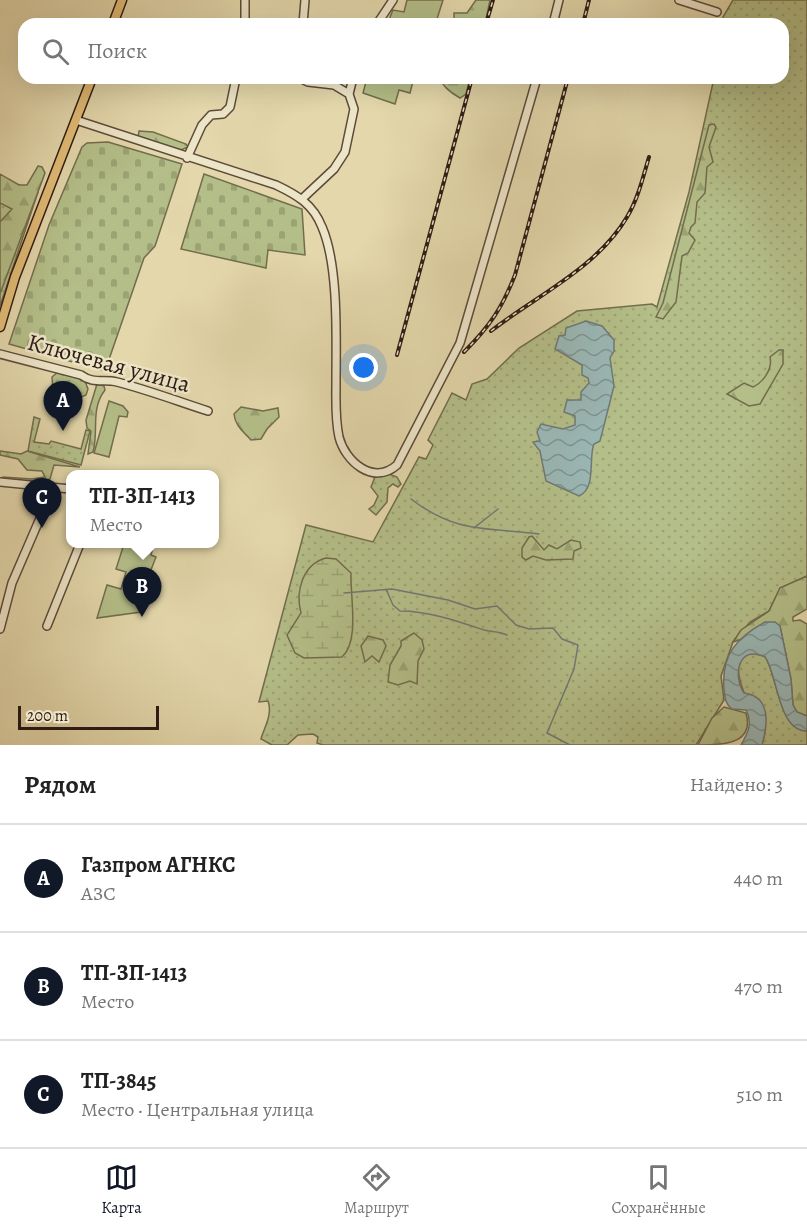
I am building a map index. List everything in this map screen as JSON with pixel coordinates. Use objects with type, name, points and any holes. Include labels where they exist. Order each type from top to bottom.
[{"type":"main road","points":[[115,18],[122,0]]},
{"type":"main road","points":[[0,327],[15,277],[90,84]]},
{"type":"street","points":[[244,18],[245,0]]},
{"type":"street","points":[[304,18],[305,0]]},
{"type":"street","points":[[381,18],[393,0]]},
{"type":"street","points":[[554,18],[559,0]]},
{"type":"street","points":[[679,0],[717,12]]},
{"type":"street","points":[[187,158],[206,120],[211,115],[223,114],[230,107],[235,84]]},
{"type":"street","points":[[325,84],[334,85],[349,94]]},
{"type":"street","points":[[303,198],[334,169],[345,152],[354,108],[349,94],[352,84]]},
{"type":"street","points":[[75,120],[276,185],[303,198],[322,227],[330,262],[339,437],[348,459],[371,472],[387,472],[397,465],[460,343],[535,84]]},
{"type":"street","name":"Ключевая улица","points":[[0,354],[81,375],[88,381],[115,382],[153,391],[208,411]]},
{"type":"street","points":[[0,482],[66,489]]},
{"type":"street","points":[[0,629],[12,583],[41,516]]},
{"type":"street","points":[[47,626],[78,548]]},
{"type":"green space","points":[[407,0],[443,0],[437,18],[390,17],[393,10],[404,12]]},
{"type":"green space","points":[[476,0],[490,0],[486,18],[454,18],[454,13],[467,13]]},
{"type":"green space","points":[[733,0],[807,0],[807,576],[780,588],[769,611],[750,622],[733,642],[721,676],[724,700],[696,745],[323,745],[317,743],[318,737],[313,734],[298,735],[287,745],[272,745],[261,739],[269,716],[269,706],[268,701],[259,702],[306,525],[373,542],[419,457],[426,459],[433,445],[428,440],[452,393],[466,400],[472,384],[487,379],[519,348],[577,311],[652,304],[657,307],[689,192],[713,84],[789,84],[789,18],[723,17]]},
{"type":"green space","points":[[365,84],[412,84],[410,93],[399,90],[395,104],[363,93]]},
{"type":"green space","points":[[443,84],[468,84],[466,94],[460,98]]},
{"type":"green space","points":[[714,124],[716,127],[709,147],[713,162],[707,167],[705,193],[697,202],[695,223],[689,233],[695,240],[688,253],[682,256],[676,302],[663,319],[656,317],[663,303],[709,125]]},
{"type":"green space","points":[[139,131],[153,132],[186,144],[188,147],[181,150],[138,138]]},
{"type":"green space","points":[[108,142],[182,164],[155,246],[144,258],[105,371],[9,344],[49,225],[82,147],[87,143]]},
{"type":"green space","points":[[38,166],[42,167],[45,173],[0,294],[0,222],[12,209],[0,203],[0,174],[19,185],[27,185]]},
{"type":"green space","points":[[204,174],[302,209],[305,255],[268,250],[266,268],[181,249]]},
{"type":"green space","points":[[0,178],[38,192],[0,306]]},
{"type":"green space","points":[[779,350],[783,350],[783,364],[760,404],[749,406],[727,394],[744,383],[753,387],[760,382],[770,367],[770,357]]},
{"type":"green space","points":[[59,371],[85,381],[88,389],[86,395],[79,398],[53,390],[52,377]]},
{"type":"green space","points":[[97,384],[104,386],[105,390],[100,397],[96,413],[93,452],[88,454],[91,431],[87,428],[86,420]]},
{"type":"green space","points":[[109,401],[123,406],[128,412],[127,417],[119,416],[109,457],[94,453]]},
{"type":"green space","points":[[241,407],[263,411],[278,408],[279,417],[261,439],[251,440],[236,422],[234,414]]},
{"type":"green space","points":[[34,417],[40,419],[34,442],[49,444],[51,441],[81,449],[86,430],[90,431],[81,465],[28,451]]},
{"type":"green space","points":[[0,451],[21,454],[27,451],[80,467],[54,465],[50,479],[38,482],[2,479],[3,477],[32,479],[45,477],[42,471],[27,470],[18,459],[0,455]]},
{"type":"green space","points":[[389,474],[397,477],[401,484],[398,487],[393,484],[388,488],[387,502],[376,515],[369,509],[374,505],[378,496],[371,487],[375,477]]},
{"type":"green space","points":[[532,536],[544,550],[549,545],[557,549],[571,540],[580,542],[581,548],[574,551],[573,559],[546,560],[533,556],[526,560],[522,557],[522,548]]},
{"type":"green space","points":[[123,548],[153,548],[151,555],[156,557],[140,598],[141,612],[97,618],[107,585],[121,589],[126,572],[116,569]]},
{"type":"green space","points":[[326,558],[336,559],[351,573],[353,618],[351,640],[348,650],[342,657],[304,658],[295,653],[287,635],[301,613],[299,596],[306,572],[318,561]]},
{"type":"green space","points":[[807,576],[807,609],[793,617],[793,621],[800,620],[807,624],[807,716],[797,712],[793,705],[791,679],[780,626],[733,642],[741,630],[769,611],[780,588]]},
{"type":"green space","points":[[414,633],[422,640],[424,649],[418,661],[417,684],[410,681],[398,685],[388,682],[390,665],[401,646],[401,641]]},
{"type":"green space","points":[[368,636],[383,640],[386,646],[379,662],[372,656],[365,662],[361,646]]},
{"type":"green space","points":[[751,653],[765,656],[784,711],[797,727],[807,731],[807,745],[762,745],[765,733],[749,703],[739,677],[742,658]]},
{"type":"green space","points":[[724,707],[746,713],[746,732],[734,741],[698,745],[712,718]]},
{"type":"water","points":[[586,321],[602,326],[614,340],[614,351],[610,358],[614,386],[600,441],[594,444],[592,450],[588,486],[579,496],[546,481],[540,451],[533,442],[540,441],[537,432],[541,424],[563,429],[575,425],[575,416],[564,412],[567,400],[581,400],[581,392],[589,383],[588,378],[582,375],[582,365],[555,349],[559,336],[565,335],[566,328]]},
{"type":"water","points":[[765,622],[775,622],[780,626],[791,679],[793,705],[797,712],[807,716],[807,731],[797,729],[784,713],[765,657],[756,654],[749,655],[740,663],[740,686],[744,693],[753,695],[763,705],[766,728],[762,745],[741,745],[748,732],[749,719],[746,710],[732,709],[727,703],[724,689],[725,666],[733,648],[739,641]]},
{"type":"waterway","points":[[411,499],[458,524],[539,534]]},
{"type":"waterway","points":[[474,528],[498,509]]},
{"type":"waterway","points":[[386,589],[393,605],[400,611],[432,615],[507,635]]},
{"type":"waterway","points":[[344,593],[392,589],[448,600],[475,609],[497,606],[516,625],[529,629],[553,628],[562,639],[578,645],[574,669],[547,733],[570,745]]},
{"type":"railway","points":[[488,18],[493,0]]},
{"type":"railway","points":[[584,18],[589,0]]},
{"type":"railway","points":[[397,355],[470,84]]},
{"type":"railway","points":[[464,352],[494,316],[515,275],[566,84]]},
{"type":"railway","points":[[491,331],[583,266],[614,235],[634,203],[649,157]]},
{"type":"place","name":"Газпром АГНКС","points":[[63,431]]},
{"type":"place","name":"ТП-3845","points":[[42,528]]},
{"type":"place","name":"ТП-ЗП-1413","points":[[142,617]]}]
